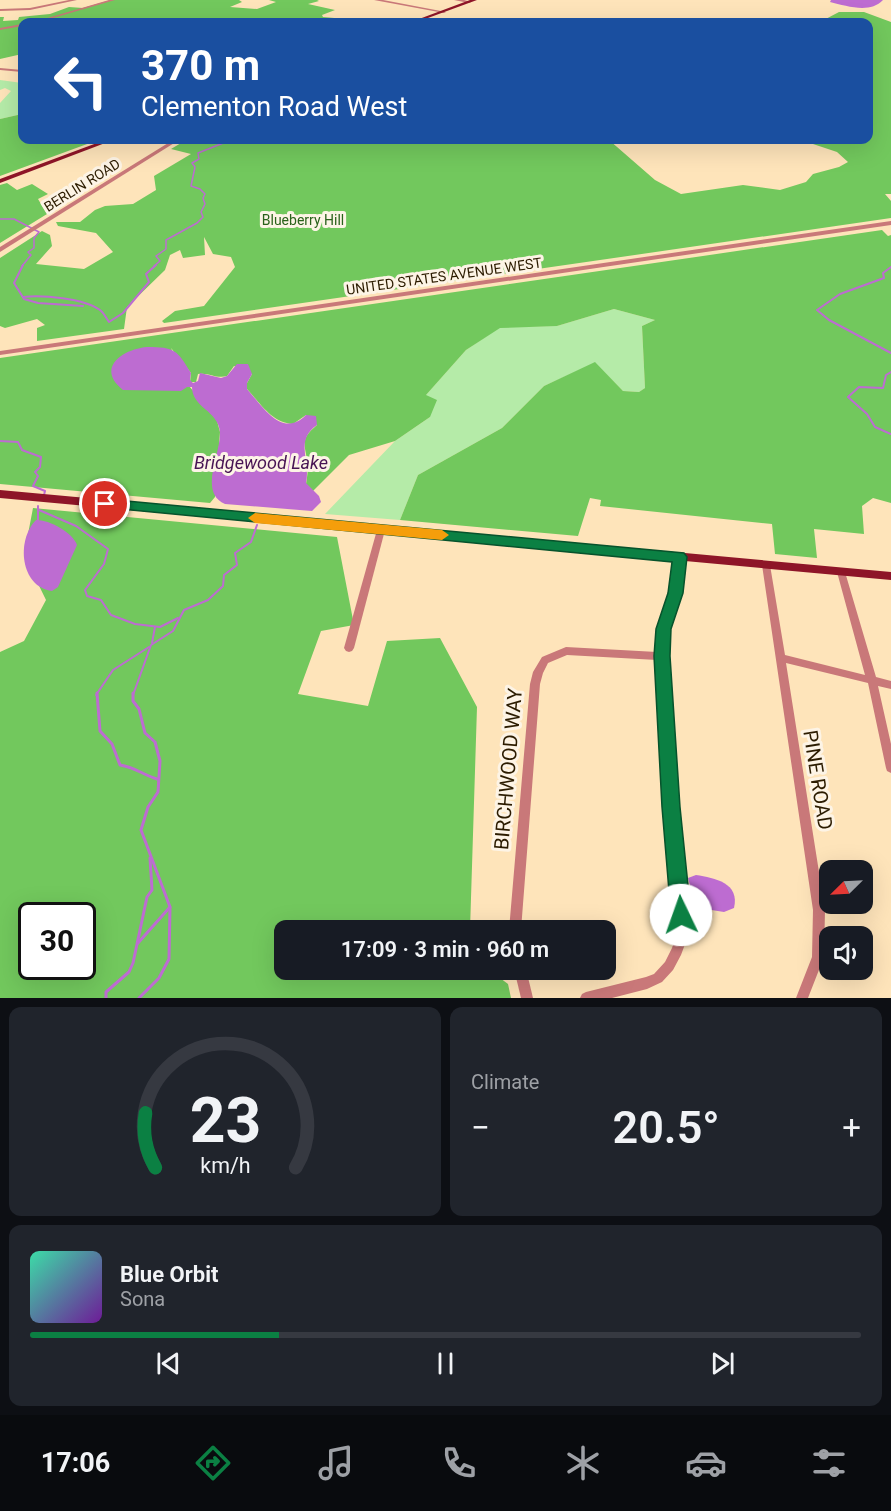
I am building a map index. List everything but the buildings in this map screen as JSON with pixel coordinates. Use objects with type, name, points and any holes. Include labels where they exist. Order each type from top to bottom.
[{"type":"main road","points":[[426,18],[470,1]]},
{"type":"main road","points":[[0,181],[99,144]]},
{"type":"main road","points":[[0,494],[891,576]]},
{"type":"street","points":[[0,10],[30,9],[75,0]]},
{"type":"street","points":[[50,18],[113,0]]},
{"type":"street","points":[[376,0],[444,12]]},
{"type":"street","points":[[456,0],[470,1]]},
{"type":"street","points":[[0,29],[18,26]]},
{"type":"street","points":[[11,70],[18,66]]},
{"type":"street","points":[[0,69],[18,71]]},
{"type":"street","name":"BERLIN ROAD","points":[[0,250],[170,144]]},
{"type":"street","name":"UNITED STATES AVENUE WEST","points":[[0,352],[891,223]]},
{"type":"street","points":[[349,648],[381,530]]},
{"type":"street","points":[[586,998],[647,983],[658,978],[669,966],[682,936],[662,656],[663,629],[675,593],[679,557]]},
{"type":"street","name":"PINE ROAD","points":[[766,565],[819,910],[818,957],[802,998]]},
{"type":"street","points":[[842,572],[872,681],[891,768]]},
{"type":"street","name":"BIRCHWOOD WAY","points":[[517,920],[528,759],[538,672],[545,660],[566,651],[662,656]]},
{"type":"street","points":[[781,658],[891,686]]},
{"type":"street","points":[[523,980],[527,998]]},
{"type":"green space","points":[[111,0],[239,0],[242,2],[230,7],[257,9],[276,2],[269,0],[317,0],[319,1],[308,4],[335,10],[322,15],[334,18],[19,18],[50,14],[69,7],[83,8]]},
{"type":"green space","name":"Blueberry Hill","points":[[839,12],[864,12],[891,22],[891,194],[885,194],[891,201],[891,218],[164,323],[162,321],[175,311],[204,306],[235,267],[231,257],[213,254],[204,237],[205,255],[183,258],[180,250],[170,255],[165,270],[127,307],[124,329],[37,341],[37,328],[45,325],[37,319],[5,328],[0,326],[0,258],[42,231],[50,235],[52,246],[36,264],[84,269],[113,252],[96,233],[58,226],[56,222],[80,222],[95,210],[105,206],[133,204],[156,190],[154,176],[191,154],[171,149],[179,144],[614,144],[655,180],[681,194],[743,185],[780,190],[806,182],[813,174],[839,167],[848,162],[837,152],[813,144],[873,144],[873,18],[828,18]]},
{"type":"green space","points":[[0,17],[4,17],[3,21],[18,20],[18,55],[0,59]]},
{"type":"green space","points":[[0,80],[18,82],[18,115],[0,119],[0,103],[11,91],[5,88],[0,90]]},
{"type":"green space","points":[[18,115],[18,144],[87,144],[0,176],[0,119]]},
{"type":"green space","points":[[7,183],[17,190],[32,184],[48,194],[38,199],[47,214],[0,243],[0,185]]},
{"type":"green space","points":[[882,230],[888,236],[891,235],[891,503],[873,498],[862,506],[864,534],[814,529],[817,558],[775,554],[772,524],[600,506],[601,500],[590,498],[578,536],[400,520],[418,475],[502,428],[544,386],[595,362],[623,391],[639,392],[645,388],[642,326],[655,320],[614,309],[557,326],[500,328],[466,350],[426,395],[437,400],[430,417],[395,441],[349,455],[313,491],[306,484],[308,465],[305,439],[317,425],[306,415],[293,424],[273,416],[247,389],[247,383],[252,374],[234,366],[227,376],[198,374],[196,382],[190,382],[191,373],[171,348],[189,386],[216,417],[220,432],[215,497],[210,503],[0,484],[0,358]]},
{"type":"green space","points":[[614,309],[655,320],[642,326],[645,388],[639,392],[623,391],[595,363],[544,386],[502,428],[418,475],[400,520],[325,514],[395,441],[430,417],[425,396],[466,350],[500,327],[557,326]]},
{"type":"green space","points":[[33,508],[337,537],[354,625],[321,631],[298,694],[368,706],[387,641],[440,638],[477,707],[470,920],[274,920],[274,980],[503,980],[508,984],[511,998],[0,998],[0,652],[24,641],[46,600],[24,555]]},
{"type":"water","points":[[831,0],[883,0],[872,7],[858,8],[830,2]]},
{"type":"water","name":"Bridgewood Lake","points":[[147,347],[174,351],[191,373],[190,380],[193,383],[198,381],[200,373],[221,378],[227,376],[237,364],[248,364],[252,374],[247,383],[247,389],[274,418],[289,424],[297,422],[306,415],[316,416],[317,425],[310,431],[305,444],[306,483],[319,496],[321,502],[312,511],[225,504],[217,498],[212,482],[220,432],[215,419],[196,400],[192,387],[181,391],[123,390],[115,382],[112,367],[116,361],[129,351]]},
{"type":"water","points":[[36,520],[48,522],[60,528],[77,545],[58,587],[52,591],[41,588],[33,581],[24,562],[26,539]]},
{"type":"water","points":[[696,875],[718,880],[730,887],[735,900],[734,908],[724,912],[699,908],[694,900],[688,878]]},
{"type":"waterway","points":[[154,266],[160,261],[156,256],[166,249],[166,240],[197,223],[203,217],[201,212],[205,204],[203,198],[205,194],[200,189],[191,186],[195,167],[192,163],[199,159],[198,153],[221,144]]},
{"type":"waterway","points":[[0,219],[14,219],[39,232],[34,238],[34,248],[28,252],[31,255],[22,266]]},
{"type":"waterway","points":[[23,265],[14,283],[24,299],[38,303],[83,306]]},
{"type":"waterway","points":[[23,297],[52,297],[84,303],[100,310],[109,322],[123,313],[149,282],[146,274],[156,265]]},
{"type":"waterway","points":[[891,267],[883,273],[884,278],[840,294],[817,310],[829,320],[891,353]]},
{"type":"waterway","points":[[891,372],[886,375],[883,388],[859,387],[848,397],[867,414],[875,427],[891,434]]},
{"type":"waterway","points":[[0,441],[18,442],[22,450],[41,457],[40,467],[35,472],[38,476],[33,486],[45,491],[44,495]]},
{"type":"waterway","points":[[38,506],[38,521]]},
{"type":"waterway","points":[[39,510],[76,526],[108,549],[104,564],[85,590],[87,596],[101,600],[111,615],[135,624],[160,627],[178,618]]},
{"type":"waterway","points":[[133,695],[151,645],[173,631],[184,610],[208,600],[223,586],[224,575],[237,565],[235,553],[251,542],[257,525]]},
{"type":"waterway","points":[[152,643],[155,627]]},
{"type":"waterway","points":[[97,693],[113,670],[149,647]]},
{"type":"waterway","points":[[97,693],[100,731],[112,744],[120,765],[157,779]]},
{"type":"waterway","points":[[133,695],[133,701],[139,709],[145,733],[155,742],[160,761],[158,792],[148,807],[141,830],[170,907]]},
{"type":"waterway","points":[[106,998],[106,992],[129,972],[133,963],[147,897],[152,890],[150,858]]},
{"type":"waterway","points":[[138,943],[170,907]]},
{"type":"waterway","points":[[139,998],[159,978],[169,959],[170,907]]},
{"type":"slow traffic","points":[[255,518],[442,535]]},
{"type":"route","points":[[105,504],[679,557],[678,580],[663,629],[662,656],[671,807],[681,915]]}]
